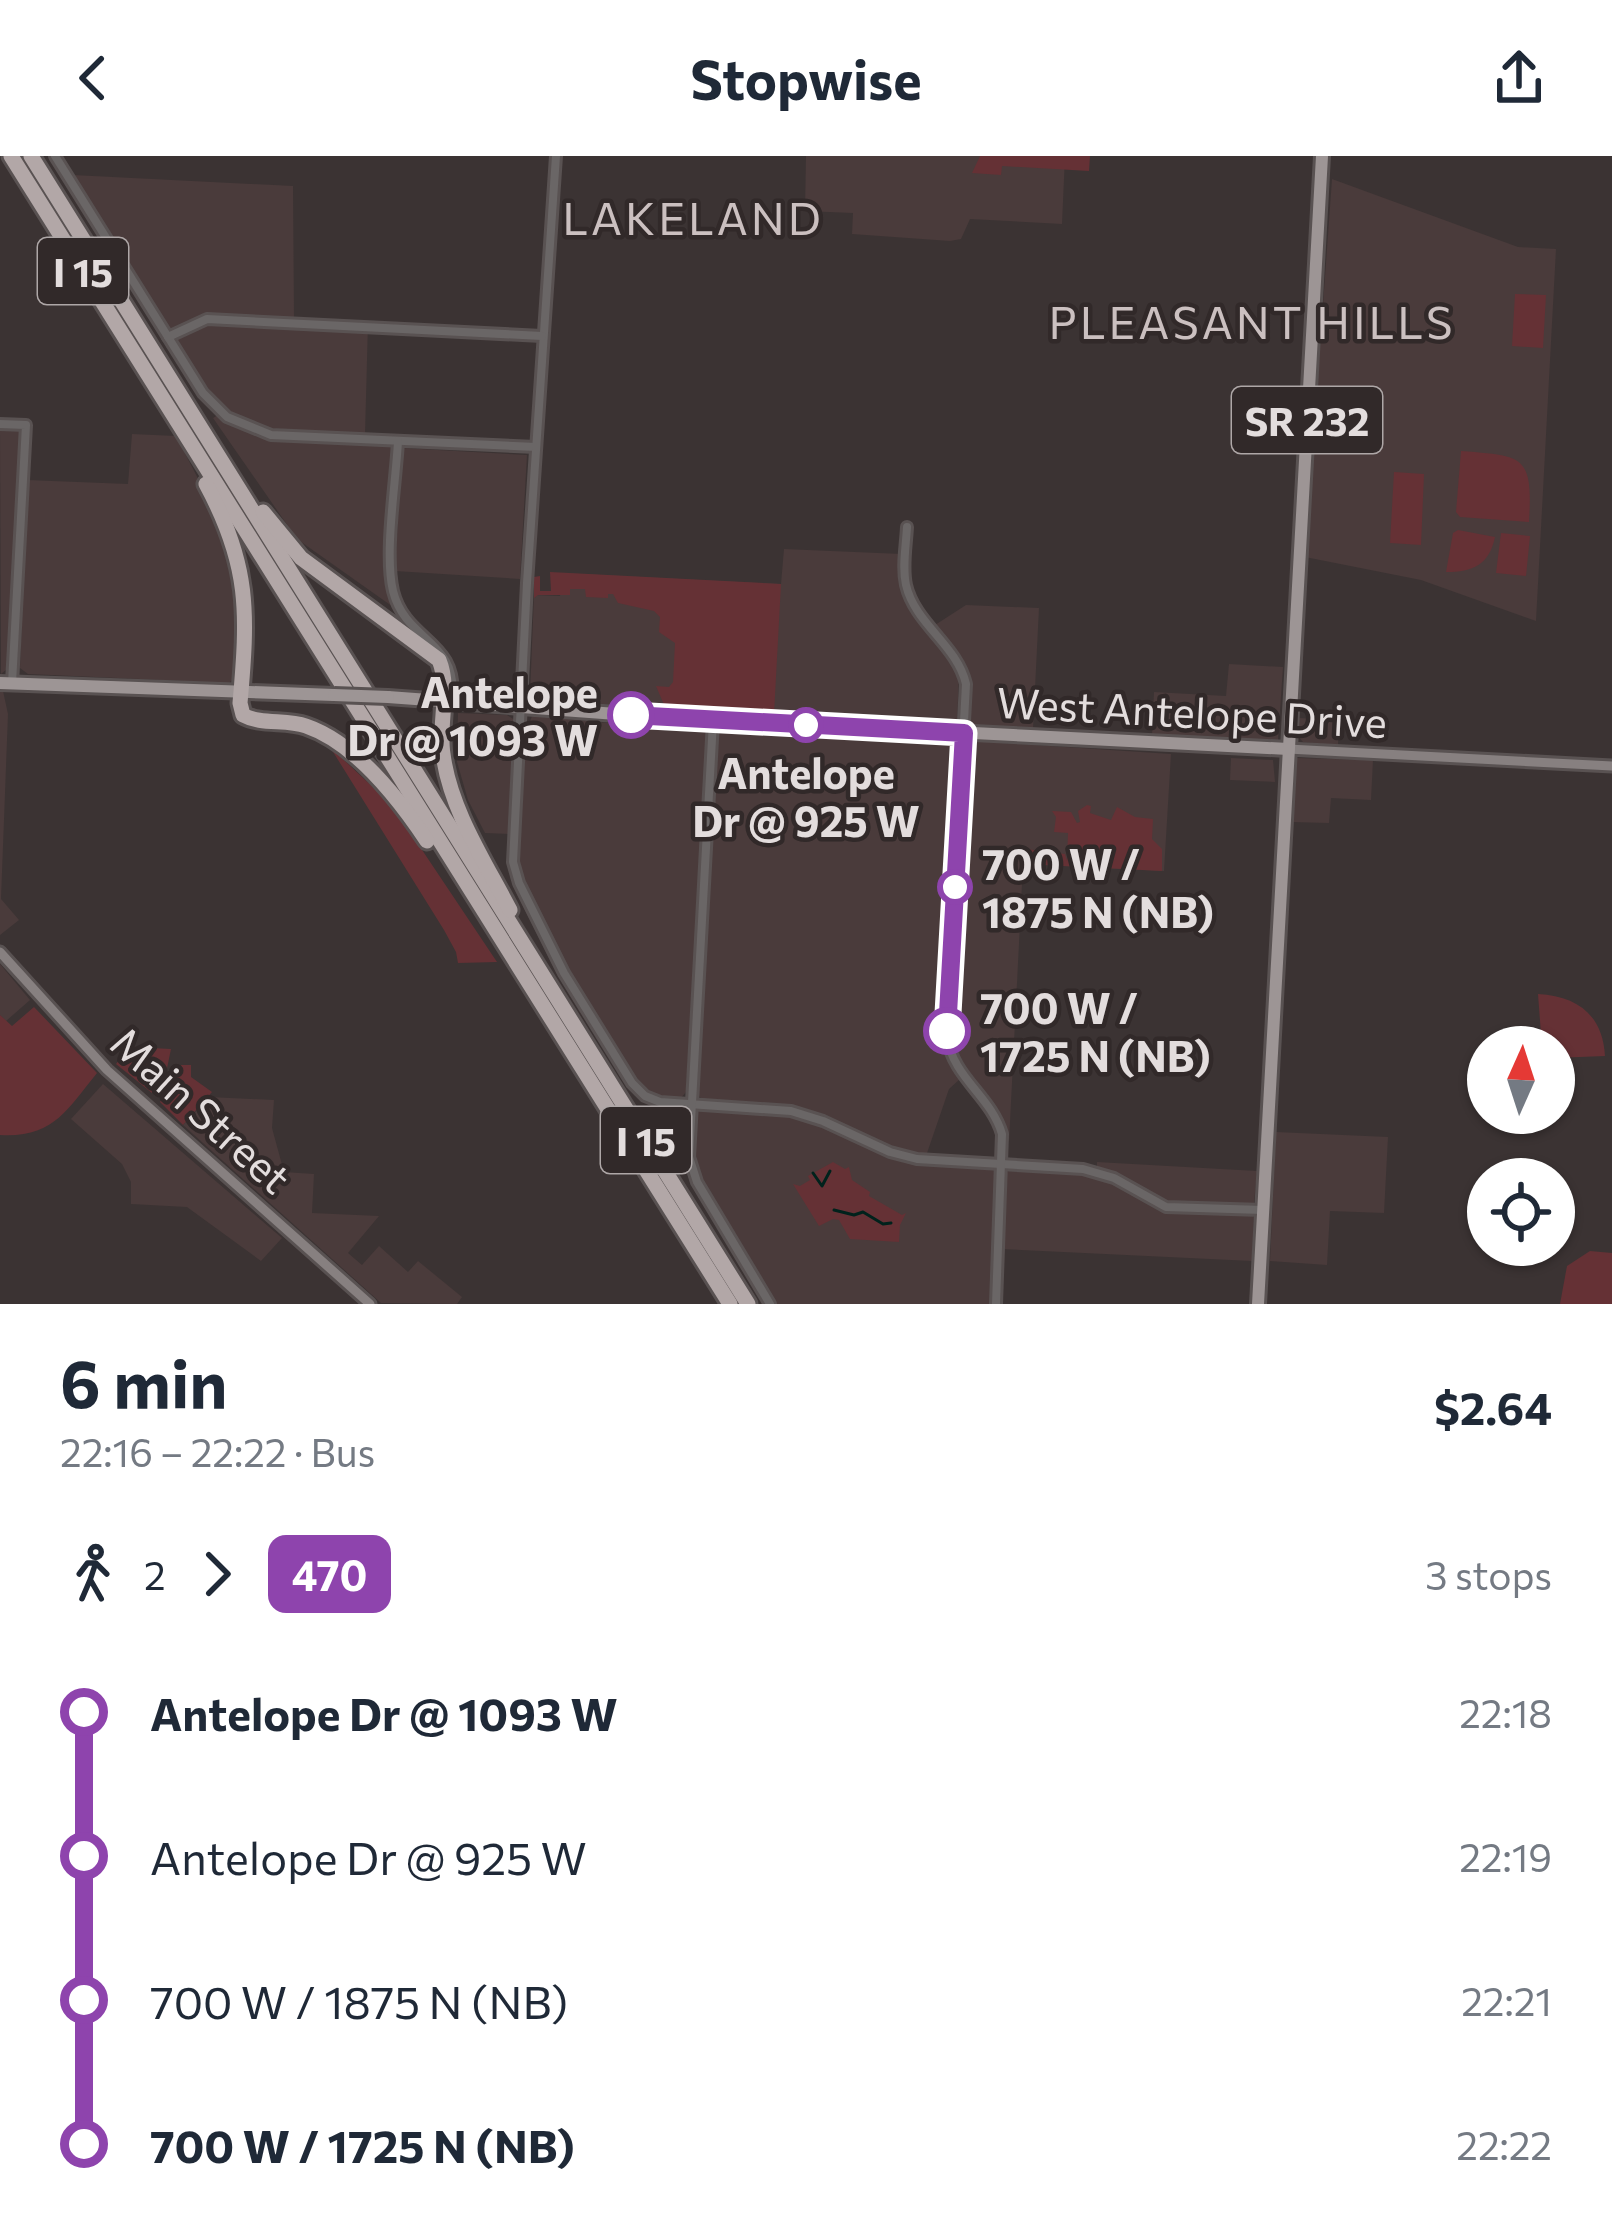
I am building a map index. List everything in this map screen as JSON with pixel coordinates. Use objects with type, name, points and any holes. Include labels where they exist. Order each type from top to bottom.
[{"type":"highway","name":"I 15","points":[[11,156],[730,1304]]},
{"type":"highway","name":"I 15","points":[[31,156],[748,1304]]},
{"type":"highway","points":[[114,291],[126,302],[280,537],[307,563],[435,654],[443,670],[447,700],[447,771],[459,808],[542,978]]},
{"type":"highway","points":[[156,386],[222,513],[241,562],[245,600],[241,711],[246,718],[293,722],[323,733],[391,794],[422,833],[591,1087]]},
{"type":"main road","name":"SR 232","points":[[1258,1304],[1322,156]]},
{"type":"main road","name":"West Antelope Drive","points":[[6,683],[334,694],[713,720],[1612,766]]},
{"type":"main road","name":"Main Street","points":[[0,952],[107,1070],[370,1304]]},
{"type":"street","points":[[55,156],[216,409],[241,426],[272,435],[536,447]]},
{"type":"street","points":[[556,156],[542,336],[515,872],[569,982],[643,1095],[657,1101],[791,1111],[905,1156],[1095,1171],[1166,1207],[1263,1210]]},
{"type":"street","points":[[168,337],[207,319],[542,336]]},
{"type":"street","points":[[0,424],[26,425],[6,683]]},
{"type":"street","points":[[398,441],[392,588],[410,625],[448,660],[454,680],[447,700]]},
{"type":"street","points":[[908,527],[905,573],[911,598],[964,674],[947,1037],[956,1067],[998,1122],[1003,1165],[995,1303]]},
{"type":"street","points":[[713,720],[691,1103],[692,1171],[770,1304]]},
{"type":"shaded area","points":[[806,156],[1065,156],[1062,224],[970,219],[961,239],[950,241],[852,234],[853,213],[805,211]]},
{"type":"shaded area","points":[[980,156],[1090,156],[1089,171],[1002,166],[1001,175],[972,173]]},
{"type":"shaded area","points":[[73,175],[293,186],[294,317],[368,323],[365,435],[267,428],[223,408],[192,367]]},
{"type":"shaded area","points":[[1332,179],[1518,247],[1556,249],[1536,621],[1421,580],[1305,557]]},
{"type":"shaded area","points":[[1515,294],[1546,295],[1543,348],[1512,346]]},
{"type":"shaded area","points":[[218,415],[269,437],[393,445],[389,589],[396,609],[297,539],[213,418]]},
{"type":"shaded area","points":[[0,428],[22,431],[8,668],[1,674]]},
{"type":"shaded area","points":[[132,434],[176,436],[222,525],[239,605],[235,677],[229,683],[28,674],[20,668],[27,480],[128,484]]},
{"type":"shaded area","points":[[402,448],[527,455],[520,579],[395,571]]},
{"type":"shaded area","points":[[1461,451],[1499,455],[1520,463],[1529,483],[1529,522],[1460,517],[1456,512]]},
{"type":"shaded area","points":[[1394,472],[1424,474],[1421,545],[1390,543]]},
{"type":"shaded area","points":[[1453,533],[1495,537],[1489,554],[1478,565],[1446,572]]},
{"type":"shaded area","points":[[1501,533],[1530,536],[1526,576],[1496,573]]},
{"type":"shaded area","points":[[784,549],[902,554],[906,598],[959,673],[957,724],[610,705],[530,694],[534,595],[560,596],[562,573],[781,584]]},
{"type":"shaded area","points":[[550,572],[781,584],[774,714],[665,707],[656,686],[669,687],[673,682],[675,643],[659,632],[660,617],[654,611],[618,603],[613,594],[586,597],[585,589],[534,598],[534,577],[540,576],[540,591],[551,591]]},
{"type":"shaded area","points":[[966,605],[1039,608],[1033,729],[971,725],[965,666],[935,625]]},
{"type":"shaded area","points":[[1229,664],[1283,667],[1278,740],[1152,735],[1154,692],[1226,696]]},
{"type":"shaded area","points":[[0,691],[8,714],[1,899],[19,920],[0,935]]},
{"type":"shaded area","points":[[458,713],[507,715],[515,720],[510,834],[485,833],[468,800],[457,762]]},
{"type":"shaded area","points":[[532,716],[707,732],[686,1092],[680,1099],[649,1093],[635,1080],[569,973],[523,882],[518,851],[524,737]]},
{"type":"shaded area","points":[[1298,718],[1339,720],[1338,746],[1303,742],[1297,735]]},
{"type":"shaded area","points":[[719,731],[948,741],[957,746],[943,1018],[949,1061],[960,1079],[949,1089],[926,1156],[884,1146],[802,1110],[704,1100],[697,1095]]},
{"type":"shaded area","points":[[974,741],[1171,754],[1164,871],[1023,864],[1009,1142],[1000,1115],[963,1070],[951,1038],[966,770]]},
{"type":"shaded area","points":[[330,747],[392,805],[497,962],[458,963],[444,930]]},
{"type":"shaded area","points":[[1231,758],[1273,760],[1275,782],[1230,780]]},
{"type":"shaded area","points":[[1297,758],[1373,760],[1371,800],[1331,798],[1329,823],[1292,822]]},
{"type":"shaded area","points":[[1087,805],[1090,813],[1111,820],[1117,807],[1135,817],[1153,819],[1152,839],[1162,849],[1162,871],[1023,864],[1026,849],[1065,854],[1067,861],[1068,833],[1054,832],[1052,811],[1071,812],[1077,823],[1078,811]]},
{"type":"shaded area","points":[[0,964],[30,1000],[6,1021],[0,1015]]},
{"type":"shaded area","points":[[1538,994],[1576,1004],[1593,1019],[1605,1056],[1575,1057],[1575,1026],[1540,1026]]},
{"type":"shaded area","points":[[34,1007],[97,1073],[46,1127],[0,1135],[0,1015],[12,1026]]},
{"type":"shaded area","points":[[131,1047],[171,1049],[166,1073],[152,1093],[116,1064]]},
{"type":"shaded area","points":[[181,1065],[191,1065],[191,1077],[212,1092],[183,1125],[160,1102]]},
{"type":"shaded area","points":[[103,1084],[282,1238],[261,1261],[187,1207],[131,1204],[131,1182],[122,1164],[71,1119]]},
{"type":"shaded area","points":[[209,1097],[274,1100],[272,1128],[284,1172],[314,1174],[312,1213],[379,1216],[348,1253],[362,1265],[379,1246],[408,1272],[418,1261],[462,1297],[457,1304],[381,1303],[183,1125]]},
{"type":"shaded area","points":[[702,1108],[785,1114],[816,1122],[906,1161],[994,1168],[998,1174],[991,1304],[775,1304],[699,1173],[696,1112]]},
{"type":"shaded area","points":[[1276,1132],[1388,1137],[1384,1213],[1330,1211],[1327,1265],[1270,1261]]},
{"type":"shaded area","points":[[833,1162],[849,1167],[852,1180],[869,1196],[906,1213],[899,1242],[850,1239],[839,1220],[819,1226],[793,1184],[800,1186]]},
{"type":"shaded area","points":[[1097,1162],[1257,1171],[1254,1203],[1218,1207],[1167,1203],[1097,1167]]},
{"type":"shaded area","points":[[1011,1169],[1091,1174],[1176,1213],[1250,1214],[1254,1217],[1252,1261],[1002,1249],[1006,1173]]},
{"type":"shaded area","points":[[1590,1251],[1612,1253],[1612,1304],[1560,1304],[1567,1266],[1575,1266],[1575,1261]]},
{"type":"waterway","points":[[813,1173],[822,1186],[830,1171]]},
{"type":"waterway","points":[[834,1210],[854,1215],[863,1212],[883,1224],[891,1223]]},
{"type":"bus line","name":"470","points":[[631,715],[964,733],[947,1031]]},
{"type":"place","name":"Antelope Dr @ 1093 W","points":[[631,715]]},
{"type":"place","name":"Antelope Dr @ 925 W","points":[[806,725]]},
{"type":"place","name":"700 W / 1875 N (NB)","points":[[955,887]]},
{"type":"place","name":"700 W / 1725 N (NB)","points":[[947,1031]]},
{"type":"district","name":"LAKELAND","points":[[693,216]]},
{"type":"district","name":"PLEASANT HILLS","points":[[1252,320]]}]
